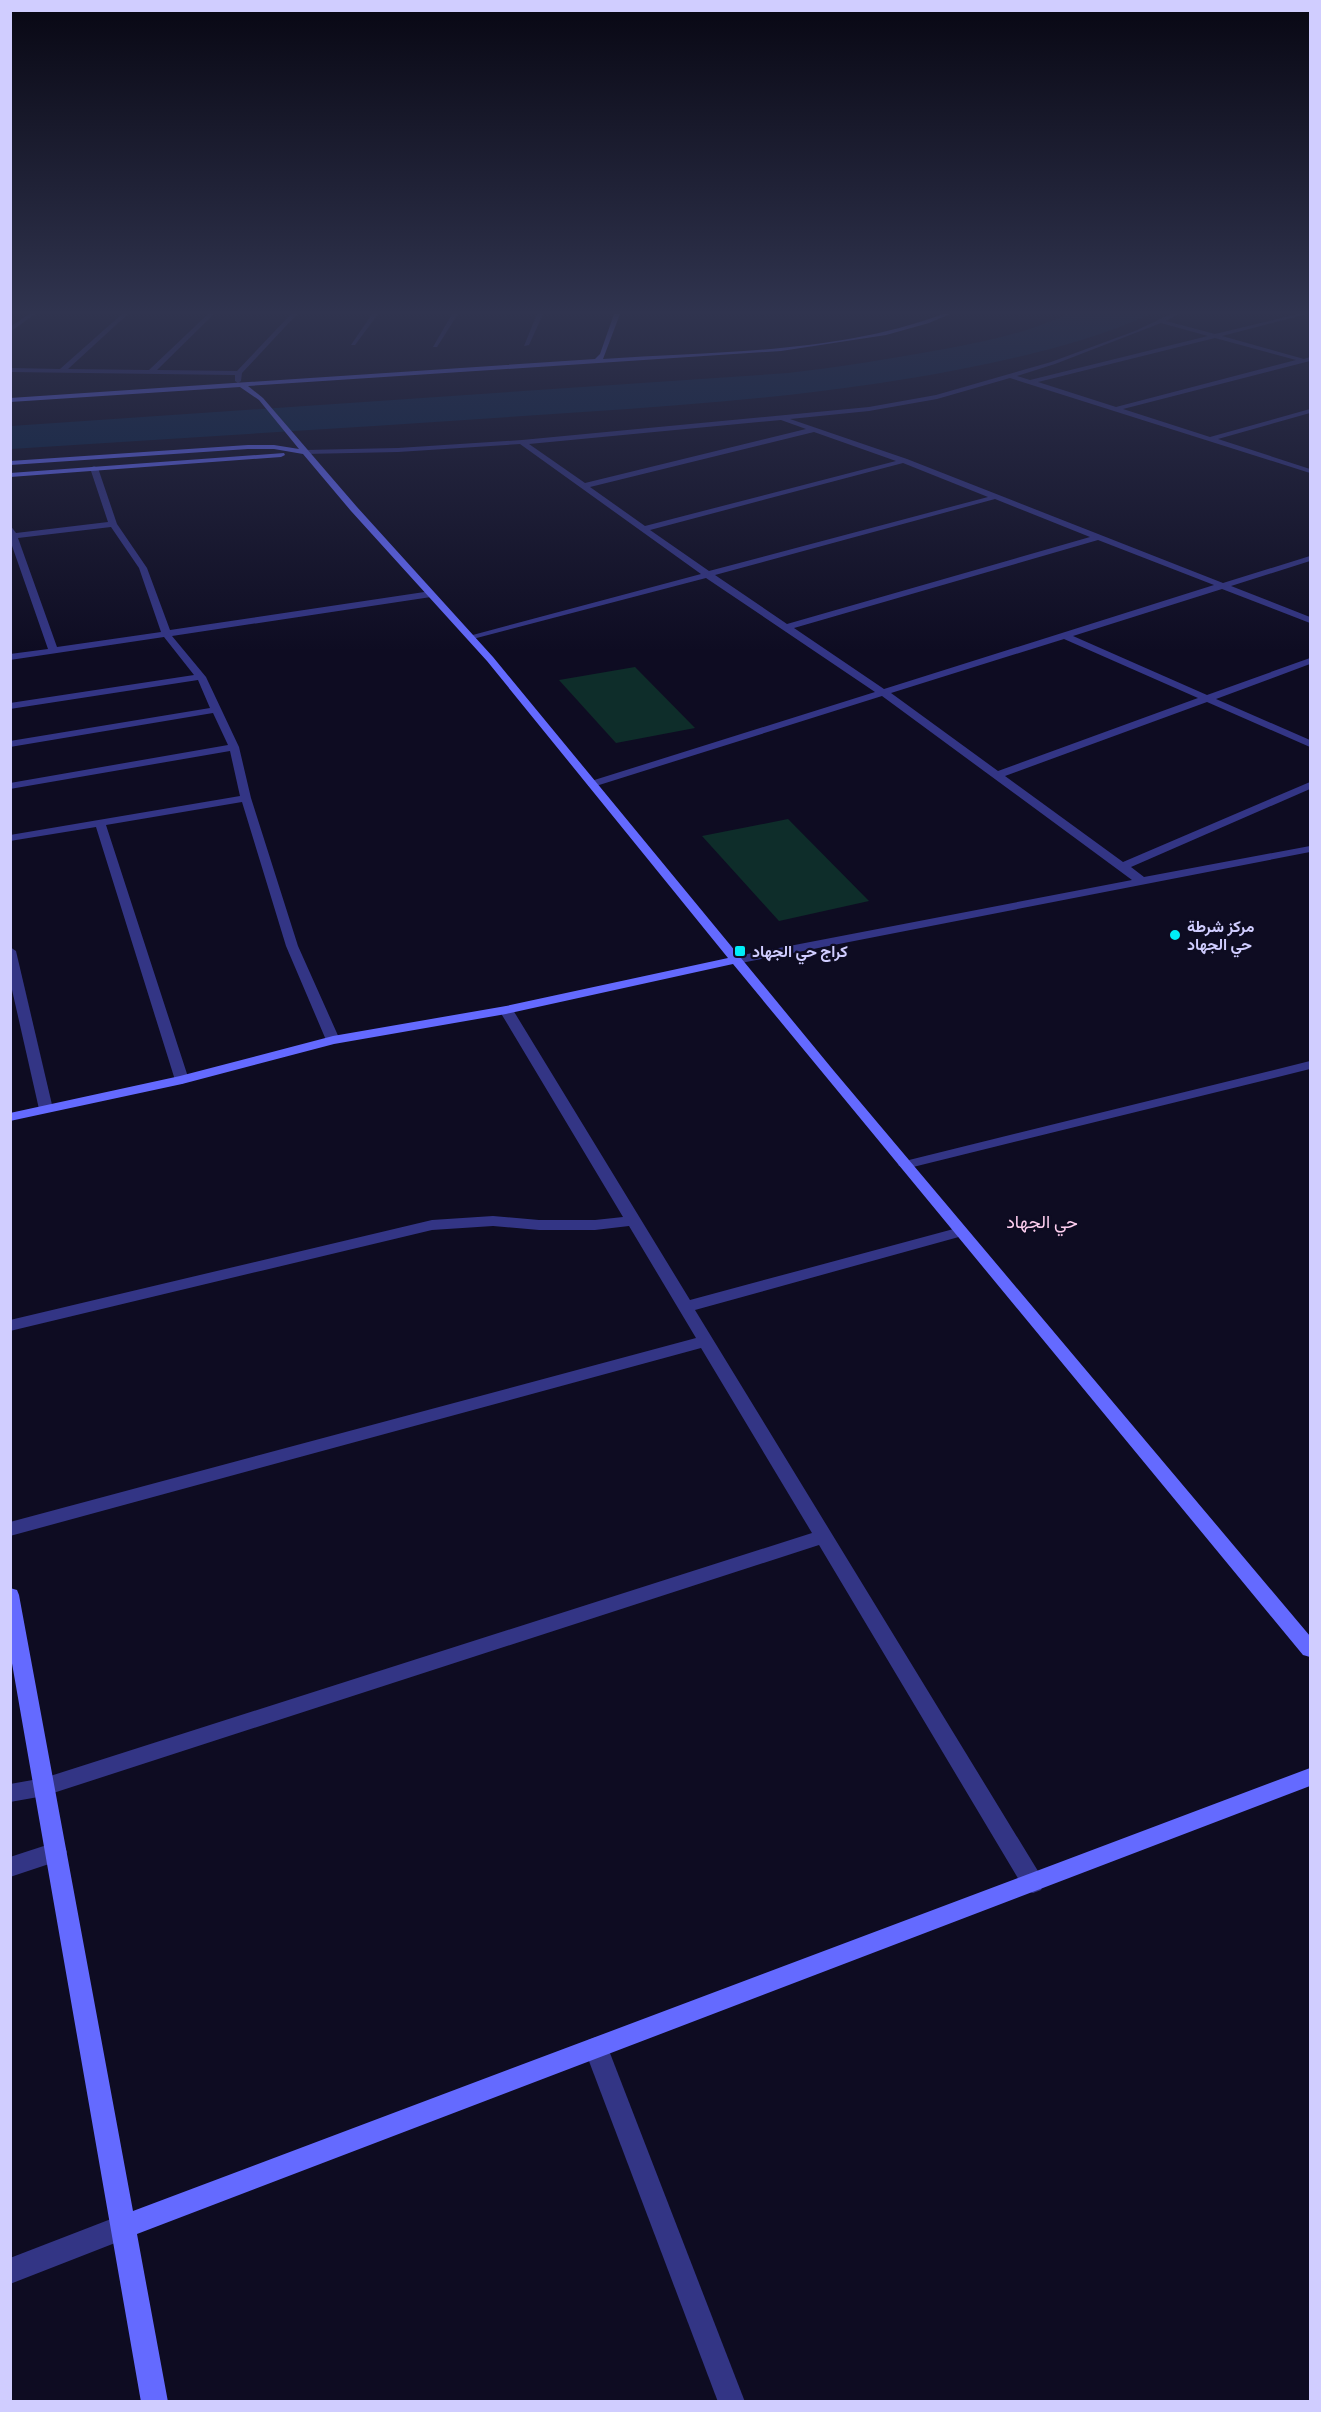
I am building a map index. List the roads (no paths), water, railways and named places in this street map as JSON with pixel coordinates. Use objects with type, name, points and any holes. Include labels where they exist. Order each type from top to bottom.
[{"type":"street","points":[[283,427],[471,638],[905,1165],[1311,1649]]},
{"type":"street","points":[[10,475],[213,462],[305,452],[398,450],[522,442],[681,427]]},
{"type":"street","points":[[804,427],[904,461],[1311,620]]},
{"type":"street","points":[[1171,427],[1311,471]]},
{"type":"street","points":[[1210,439],[1255,427]]},
{"type":"street","points":[[583,486],[812,430]]},
{"type":"street","points":[[522,442],[708,575],[884,693],[1143,882]]},
{"type":"street","points":[[10,463],[248,447],[274,447],[305,452]]},
{"type":"street","points":[[644,529],[904,461]]},
{"type":"street","points":[[94,468],[113,524],[143,568],[167,635],[201,677],[234,747],[246,798],[292,946],[333,1041]]},
{"type":"street","points":[[471,638],[995,497]]},
{"type":"street","points":[[53,650],[12,533],[113,524]]},
{"type":"street","points":[[787,627],[1099,537]]},
{"type":"street","points":[[592,784],[1311,558]]},
{"type":"street","points":[[10,657],[431,594]]},
{"type":"street","points":[[1066,636],[1311,744]]},
{"type":"street","points":[[997,775],[1311,661]]},
{"type":"street","points":[[10,706],[201,677]]},
{"type":"street","points":[[10,744],[215,710]]},
{"type":"street","points":[[10,786],[234,747]]},
{"type":"street","points":[[1122,867],[1311,785]]},
{"type":"street","points":[[10,838],[246,798]]},
{"type":"street","points":[[100,823],[182,1080]]},
{"type":"street","points":[[10,1116],[182,1080],[333,1041],[506,1010],[736,960],[1310,850]]},
{"type":"street","points":[[10,951],[46,1109]]},
{"type":"street","points":[[506,1010],[1033,1883]]},
{"type":"street","points":[[905,1165],[1311,1065]]},
{"type":"street","points":[[10,1326],[432,1225],[493,1221],[539,1225],[595,1225],[634,1221]]},
{"type":"street","points":[[685,1307],[961,1232]]},
{"type":"street","points":[[10,1529],[706,1341]]},
{"type":"street","points":[[10,1793],[44,1787],[824,1536]]},
{"type":"street","points":[[10,1595],[155,2402]]},
{"type":"street","points":[[10,2271],[1311,1777]]},
{"type":"street","points":[[10,1867],[56,1852]]},
{"type":"street","points":[[596,2048],[732,2402]]},
{"type":"water","points":[[11,427],[359,427],[11,449]]},
{"type":"place","name":"مركز شرطة حي الجهاد","points":[[1175,935]]},
{"type":"place","name":"كراج حي الجهاد","points":[[740,951]]},
{"type":"district","name":"حي الجهاد","points":[[1042,1222]]}]
